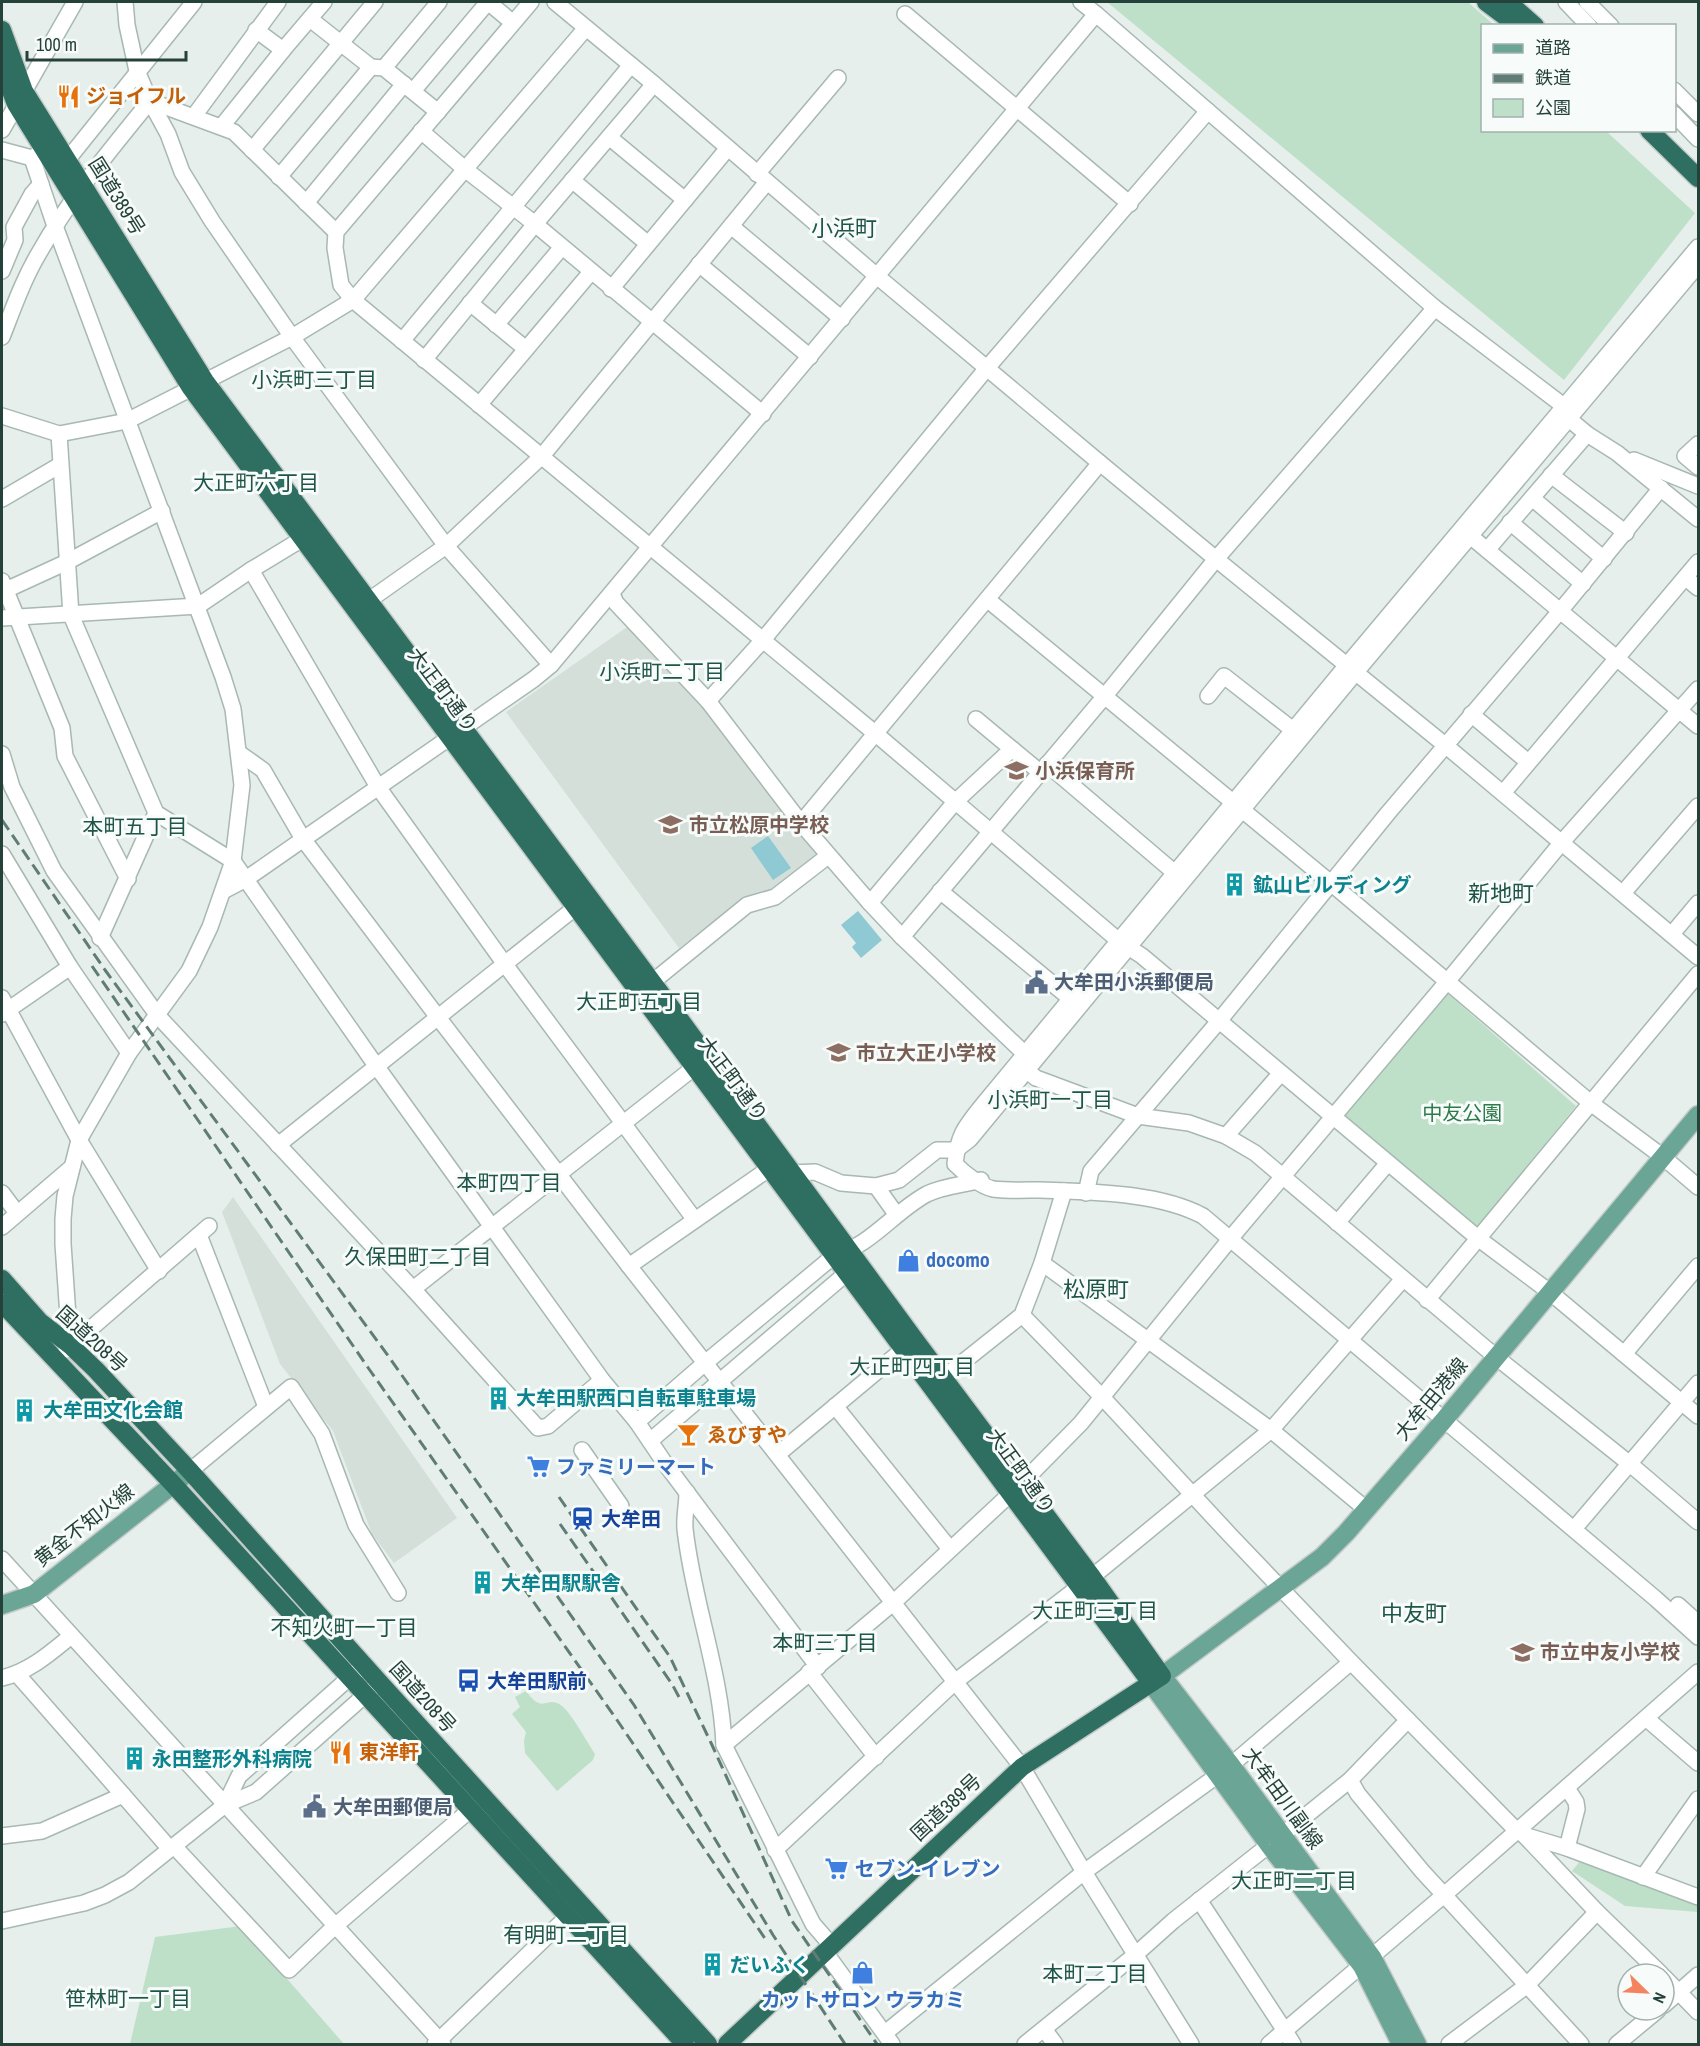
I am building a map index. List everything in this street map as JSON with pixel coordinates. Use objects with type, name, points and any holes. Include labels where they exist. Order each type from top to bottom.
[{"type":"highway","points":[[1486,2],[1515,24]]},
{"type":"highway","points":[[1508,2],[1533,24]]},
{"type":"highway","name":"国道389号","points":[[2,30],[38,154],[73,199],[198,385]]},
{"type":"highway","name":"国道389号","points":[[2,67],[20,97],[68,159],[198,385]]},
{"type":"highway","points":[[1651,132],[1696,176]]},
{"type":"highway","name":"大正町通り","points":[[198,385],[302,539],[456,733],[646,987],[780,1173]]},
{"type":"highway","name":"大正町通り","points":[[198,385],[368,601],[576,906],[646,987],[696,1066],[843,1253],[1156,1679]]},
{"type":"highway","name":"大正町通り","points":[[843,1253],[848,1272],[909,1344],[943,1378],[1016,1488]]},
{"type":"highway","name":"国道208号","points":[[2,1279],[40,1322],[70,1345],[96,1370],[365,1666],[372,1689],[470,1810],[685,2044]]},
{"type":"highway","name":"国道208号","points":[[2,1303],[349,1677],[372,1689],[708,2044]]},
{"type":"highway","name":"国道389号","points":[[727,2044],[1022,1767],[1156,1679]]},
{"type":"main road","name":"大牟田港線","points":[[1156,1679],[1322,1557],[1447,1416],[1698,1115]]},
{"type":"main road","name":"黄金不知火線","points":[[2,1605],[34,1594],[190,1471]]},
{"type":"main road","name":"大牟田川副線","points":[[1156,1679],[1367,1961],[1417,2044]]},
{"type":"main road","name":"大牟田川副線","points":[[1367,1961],[1401,2044]]},
{"type":"street","points":[[125,2],[127,25],[137,71],[168,134],[182,172],[212,221],[292,337],[446,546],[551,665]]},
{"type":"street","points":[[68,159],[194,2]]},
{"type":"street","points":[[194,116],[278,2]]},
{"type":"street","points":[[222,126],[324,2]]},
{"type":"street","points":[[252,150],[375,2]]},
{"type":"street","points":[[279,177],[439,2]]},
{"type":"street","points":[[306,203],[488,2],[513,22]]},
{"type":"street","points":[[531,2],[336,232],[335,248],[341,285],[353,300],[1479,1239],[1551,1293],[1698,1416]]},
{"type":"street","points":[[555,2],[1100,463],[1445,745],[1698,957]]},
{"type":"street","points":[[1081,2],[1435,308],[1567,413],[1587,434],[1617,453],[1698,519]]},
{"type":"street","points":[[1566,2],[1587,24]]},
{"type":"street","points":[[1587,2],[1609,24]]},
{"type":"street","points":[[2,130],[69,5]]},
{"type":"street","points":[[905,14],[1130,204]]},
{"type":"street","points":[[223,891],[246,879],[551,665],[1018,110],[1096,14]]},
{"type":"street","points":[[310,19],[438,112]]},
{"type":"street","points":[[2,416],[59,434],[127,420],[292,337],[353,300],[586,28]]},
{"type":"street","points":[[256,30],[283,50]]},
{"type":"street","points":[[402,341],[631,65]]},
{"type":"street","points":[[368,601],[446,546],[542,456],[731,226],[762,178],[838,78]]},
{"type":"street","points":[[424,360],[654,84]]},
{"type":"street","points":[[1676,92],[1698,114]]},
{"type":"street","points":[[150,101],[234,132],[336,232]]},
{"type":"street","points":[[2,337],[24,283],[55,226],[83,184],[150,101]]},
{"type":"street","points":[[708,701],[762,641],[987,368],[1208,111]]},
{"type":"street","points":[[1676,116],[1698,139]]},
{"type":"street","points":[[422,130],[466,170],[535,224],[763,414]]},
{"type":"street","points":[[609,137],[685,200]]},
{"type":"street","points":[[611,289],[728,148]]},
{"type":"street","points":[[2,150],[38,154],[41,184],[55,226],[198,606],[233,709],[242,785],[233,861],[210,927],[189,971],[129,1053],[79,1140],[65,1196],[63,1244],[70,1345]]},
{"type":"street","points":[[572,180],[648,244]]},
{"type":"street","points":[[2,271],[15,240],[14,227],[32,194],[41,184]]},
{"type":"street","points":[[731,226],[842,319]]},
{"type":"street","points":[[496,325],[562,247]]},
{"type":"street","points":[[1567,413],[1698,247]]},
{"type":"street","points":[[699,264],[810,357]]},
{"type":"street","points":[[1086,1189],[1064,1191],[991,1188],[955,1164],[956,1150],[962,1131],[1071,999],[1124,944],[1567,413],[1698,265]]},
{"type":"street","points":[[479,405],[591,272]]},
{"type":"street","points":[[470,303],[526,350]]},
{"type":"street","points":[[902,938],[991,834],[1216,559],[1435,308]]},
{"type":"street","points":[[59,434],[70,615],[156,813],[233,861],[377,1067],[602,1380],[637,1422],[876,1757]]},
{"type":"street","points":[[1487,550],[1587,434]]},
{"type":"street","points":[[1698,444],[1685,456],[1698,467]]},
{"type":"street","points":[[1617,453],[1698,486]]},
{"type":"street","points":[[801,823],[1100,463]]},
{"type":"street","points":[[2,499],[60,465]]},
{"type":"street","points":[[1517,472],[1536,494],[1604,559]]},
{"type":"street","points":[[1551,475],[1626,533]]},
{"type":"street","points":[[1086,1189],[1091,1171],[1219,1021],[1445,745],[1626,533],[1661,488]]},
{"type":"street","points":[[128,879],[65,756],[62,729],[4,585],[67,561],[162,511]]},
{"type":"street","points":[[1510,522],[1583,584]]},
{"type":"street","points":[[1466,533],[1698,726]]},
{"type":"street","points":[[2,618],[198,606],[250,570],[302,539]]},
{"type":"street","points":[[1503,793],[1698,562]]},
{"type":"street","points":[[250,570],[378,787],[504,963],[695,1220]]},
{"type":"street","points":[[1686,578],[1698,588]]},
{"type":"street","points":[[612,594],[616,603],[708,701],[801,823],[870,903],[902,938],[1025,1053],[1027,1071],[1036,1078],[1137,1116],[1189,1123],[1227,1136],[1255,1153],[1427,1300],[1698,1522]]},
{"type":"street","points":[[988,600],[1237,808],[1332,884],[1446,983],[1592,1104],[1663,1157],[1698,1187]]},
{"type":"street","points":[[629,1266],[695,1220],[780,1173],[816,1172],[841,1183],[876,1186],[899,1180],[937,1150],[956,1150],[970,1139],[1027,1071],[1176,873],[1237,808],[1293,730],[1352,669]]},
{"type":"street","points":[[1208,696],[1224,676],[1293,730]]},
{"type":"street","points":[[724,1745],[894,1602],[1016,1488],[1104,1398],[1233,1236],[1562,842],[1698,689]]},
{"type":"street","points":[[1471,714],[1528,762]]},
{"type":"street","points":[[976,719],[1012,749],[1044,768],[1176,873]]},
{"type":"street","points":[[870,903],[955,802],[1012,749]]},
{"type":"street","points":[[239,753],[263,770],[303,839],[437,1016],[629,1266],[1022,1767],[1191,2044]]},
{"type":"street","points":[[2,754],[12,787],[54,871],[158,1016],[413,1289],[538,1428],[548,1426],[602,1380]]},
{"type":"street","points":[[1623,893],[1698,806]]},
{"type":"street","points":[[100,938],[156,813]]},
{"type":"street","points":[[646,987],[747,905],[776,897],[828,856]]},
{"type":"street","points":[[3,858],[70,967],[129,1053]]},
{"type":"street","points":[[940,891],[1071,999]]},
{"type":"street","points":[[1672,934],[1698,903]]},
{"type":"street","points":[[278,1145],[576,906]]},
{"type":"street","points":[[70,967],[4,1007],[79,1140],[159,1271]]},
{"type":"street","points":[[1427,1300],[1698,974]]},
{"type":"street","points":[[413,1289],[696,1066]]},
{"type":"street","points":[[1227,1136],[1281,1073]]},
{"type":"street","points":[[1337,1223],[1388,1163]]},
{"type":"street","points":[[2,1227],[72,1167]]},
{"type":"street","points":[[637,1422],[705,1362],[843,1253],[896,1214],[928,1194],[990,1178],[1166,1201],[1185,1206],[1233,1236],[1447,1416],[1698,1637]]},
{"type":"street","points":[[876,1186],[896,1214]]},
{"type":"street","points":[[943,1378],[1022,1315],[1042,1263],[1064,1191]]},
{"type":"street","points":[[2,1193],[17,1213]]},
{"type":"street","points":[[55,1361],[70,1345],[204,1231],[266,1407]]},
{"type":"street","points":[[1042,1263],[1271,1430],[1366,1510]]},
{"type":"street","points":[[1624,1354],[1698,1266]]},
{"type":"street","points":[[650,1441],[848,1272]]},
{"type":"street","points":[[775,1850],[956,1681],[1085,1581],[1271,1430],[1403,1279]]},
{"type":"street","points":[[1022,1315],[1104,1398],[1191,1494],[1408,1720],[1648,1962]]},
{"type":"street","points":[[778,1454],[909,1344]]},
{"type":"street","points":[[1579,1522],[1698,1383]]},
{"type":"street","points":[[190,1471],[291,1387],[322,1434],[356,1525],[398,1593]]},
{"type":"street","points":[[835,1406],[950,1549]]},
{"type":"street","points":[[1447,1416],[1579,1522],[1698,1623]]},
{"type":"street","points":[[582,1450],[621,1506]]},
{"type":"street","points":[[687,1492],[685,1527],[700,1617],[723,1717],[724,1745],[813,1924],[889,2039],[1084,1872],[1224,1770],[1352,1662]]},
{"type":"street","points":[[2,1559],[439,2043],[567,1917]]},
{"type":"street","points":[[2,1678],[17,1674],[42,1661],[71,1636]]},
{"type":"street","points":[[225,1805],[239,1776],[349,1677],[365,1666]]},
{"type":"street","points":[[1269,2044],[1520,1833],[1567,1788],[1698,1672]]},
{"type":"street","points":[[17,1674],[123,1795],[290,1970],[335,1926],[470,1810]]},
{"type":"street","points":[[2,1921],[84,1903],[129,1882],[225,1805],[256,1792],[372,1689]]},
{"type":"street","points":[[1647,1719],[1698,1763]]},
{"type":"street","points":[[1025,2044],[1199,1900],[1350,1780],[1408,1720]]},
{"type":"street","points":[[1350,1780],[1358,1794],[1422,1871],[1581,2044]]},
{"type":"street","points":[[1567,1788],[1576,1802],[1577,1809],[1567,1848]]},
{"type":"street","points":[[3,1832],[42,1830],[123,1795]]},
{"type":"street","points":[[1643,1877],[1698,1799]]},
{"type":"street","points":[[1520,1833],[1698,1897]]},
{"type":"street","points":[[1199,1900],[1293,2044]]},
{"type":"street","points":[[1449,2044],[1526,1986],[1597,1912]]},
{"type":"street","points":[[1676,1995],[1698,1975]]},
{"type":"street","points":[[1676,1989],[1698,2012]]},
{"type":"street","points":[[1617,2044],[1644,2022]]},
{"type":"street","points":[[1044,2029],[1054,2044]]},
{"type":"shaded area","points":[[627,627],[705,708],[819,854],[772,889],[743,898],[679,948],[506,712]]},
{"type":"shaded area","points":[[233,1197],[457,1518],[394,1563],[372,1534],[333,1431],[280,1364],[222,1212]]},
{"type":"green space","points":[[1107,2],[1468,2],[1493,24],[1481,24],[1481,132],[1607,132],[1695,213],[1564,380]]},
{"type":"green space","name":"中友公園","points":[[1447,993],[1576,1106],[1475,1231],[1342,1116]]},
{"type":"green space","points":[[526,1691],[541,1704],[552,1702],[562,1706],[595,1754],[593,1760],[557,1791],[525,1753],[526,1732],[512,1714],[520,1707],[515,1697]]},
{"type":"green space","points":[[1581,1860],[1698,1898],[1698,1912],[1625,1906],[1572,1871]]},
{"type":"green space","points":[[241,1926],[344,2044],[130,2044],[155,1937]]},
{"type":"water","points":[[768,836],[791,868],[773,880],[751,848]]},
{"type":"water","points":[[858,911],[882,940],[861,958],[852,947],[856,943],[841,925]]},
{"type":"railway","points":[[2,820],[105,970],[389,1357],[634,1705],[773,1935],[845,2044]]},
{"type":"railway","points":[[92,966],[369,1369],[617,1720],[766,1940]]},
{"type":"railway","points":[[559,1497],[670,1657],[792,1921],[877,2044]]},
{"type":"railway","points":[[560,1524],[679,1697]]},
{"type":"place","name":"ジョイフル","points":[[68,96]]},
{"type":"place","name":"小浜保育所","points":[[1017,771]]},
{"type":"place","name":"市立松原中学校","points":[[671,825]]},
{"type":"place","name":"鉱山ビルディング","points":[[1235,885]]},
{"type":"place","name":"大牟田小浜郵便局","points":[[1036,982]]},
{"type":"place","name":"市立大正小学校","points":[[838,1053]]},
{"type":"place","name":"docomo","points":[[908,1260]]},
{"type":"place","name":"大牟田駅西口自転車駐車場","points":[[498,1398]]},
{"type":"place","name":"大牟田文化会館","points":[[25,1410]]},
{"type":"place","name":"ゑびすや","points":[[689,1435]]},
{"type":"place","name":"ファミリーマート","points":[[538,1467]]},
{"type":"place","name":"大牟田","points":[[583,1519]]},
{"type":"place","name":"大牟田駅駅舎","points":[[483,1583]]},
{"type":"place","name":"市立中友小学校","points":[[1522,1652]]},
{"type":"place","name":"大牟田駅前","points":[[469,1681]]},
{"type":"place","name":"東洋軒","points":[[341,1752]]},
{"type":"place","name":"永田整形外科病院","points":[[134,1759]]},
{"type":"place","name":"大牟田郵便局","points":[[315,1807]]},
{"type":"place","name":"セブン-イレブン","points":[[837,1869]]},
{"type":"place","name":"だいふく","points":[[712,1965]]},
{"type":"place","name":"カットサロン ウラカミ","points":[[863,1973]]},
{"type":"district","name":"小浜町","points":[[844,228]]},
{"type":"district","name":"小浜町三丁目","points":[[314,380]]},
{"type":"district","name":"大正町六丁目","points":[[256,483]]},
{"type":"district","name":"小浜町二丁目","points":[[662,672]]},
{"type":"district","name":"本町五丁目","points":[[135,827]]},
{"type":"district","name":"新地町","points":[[1501,893]]},
{"type":"district","name":"大正町五丁目","points":[[639,1002]]},
{"type":"district","name":"小浜町一丁目","points":[[1050,1100]]},
{"type":"district","name":"本町四丁目","points":[[509,1183]]},
{"type":"district","name":"久保田町二丁目","points":[[418,1257]]},
{"type":"district","name":"松原町","points":[[1096,1289]]},
{"type":"district","name":"大正町四丁目","points":[[912,1367]]},
{"type":"district","name":"大正町三丁目","points":[[1095,1611]]},
{"type":"district","name":"中友町","points":[[1414,1613]]},
{"type":"district","name":"不知火町一丁目","points":[[344,1628]]},
{"type":"district","name":"本町三丁目","points":[[825,1643]]},
{"type":"district","name":"大正町二丁目","points":[[1294,1881]]},
{"type":"district","name":"有明町二丁目","points":[[566,1935]]},
{"type":"district","name":"本町二丁目","points":[[1095,1974]]},
{"type":"district","name":"笹林町一丁目","points":[[128,1999]]}]
